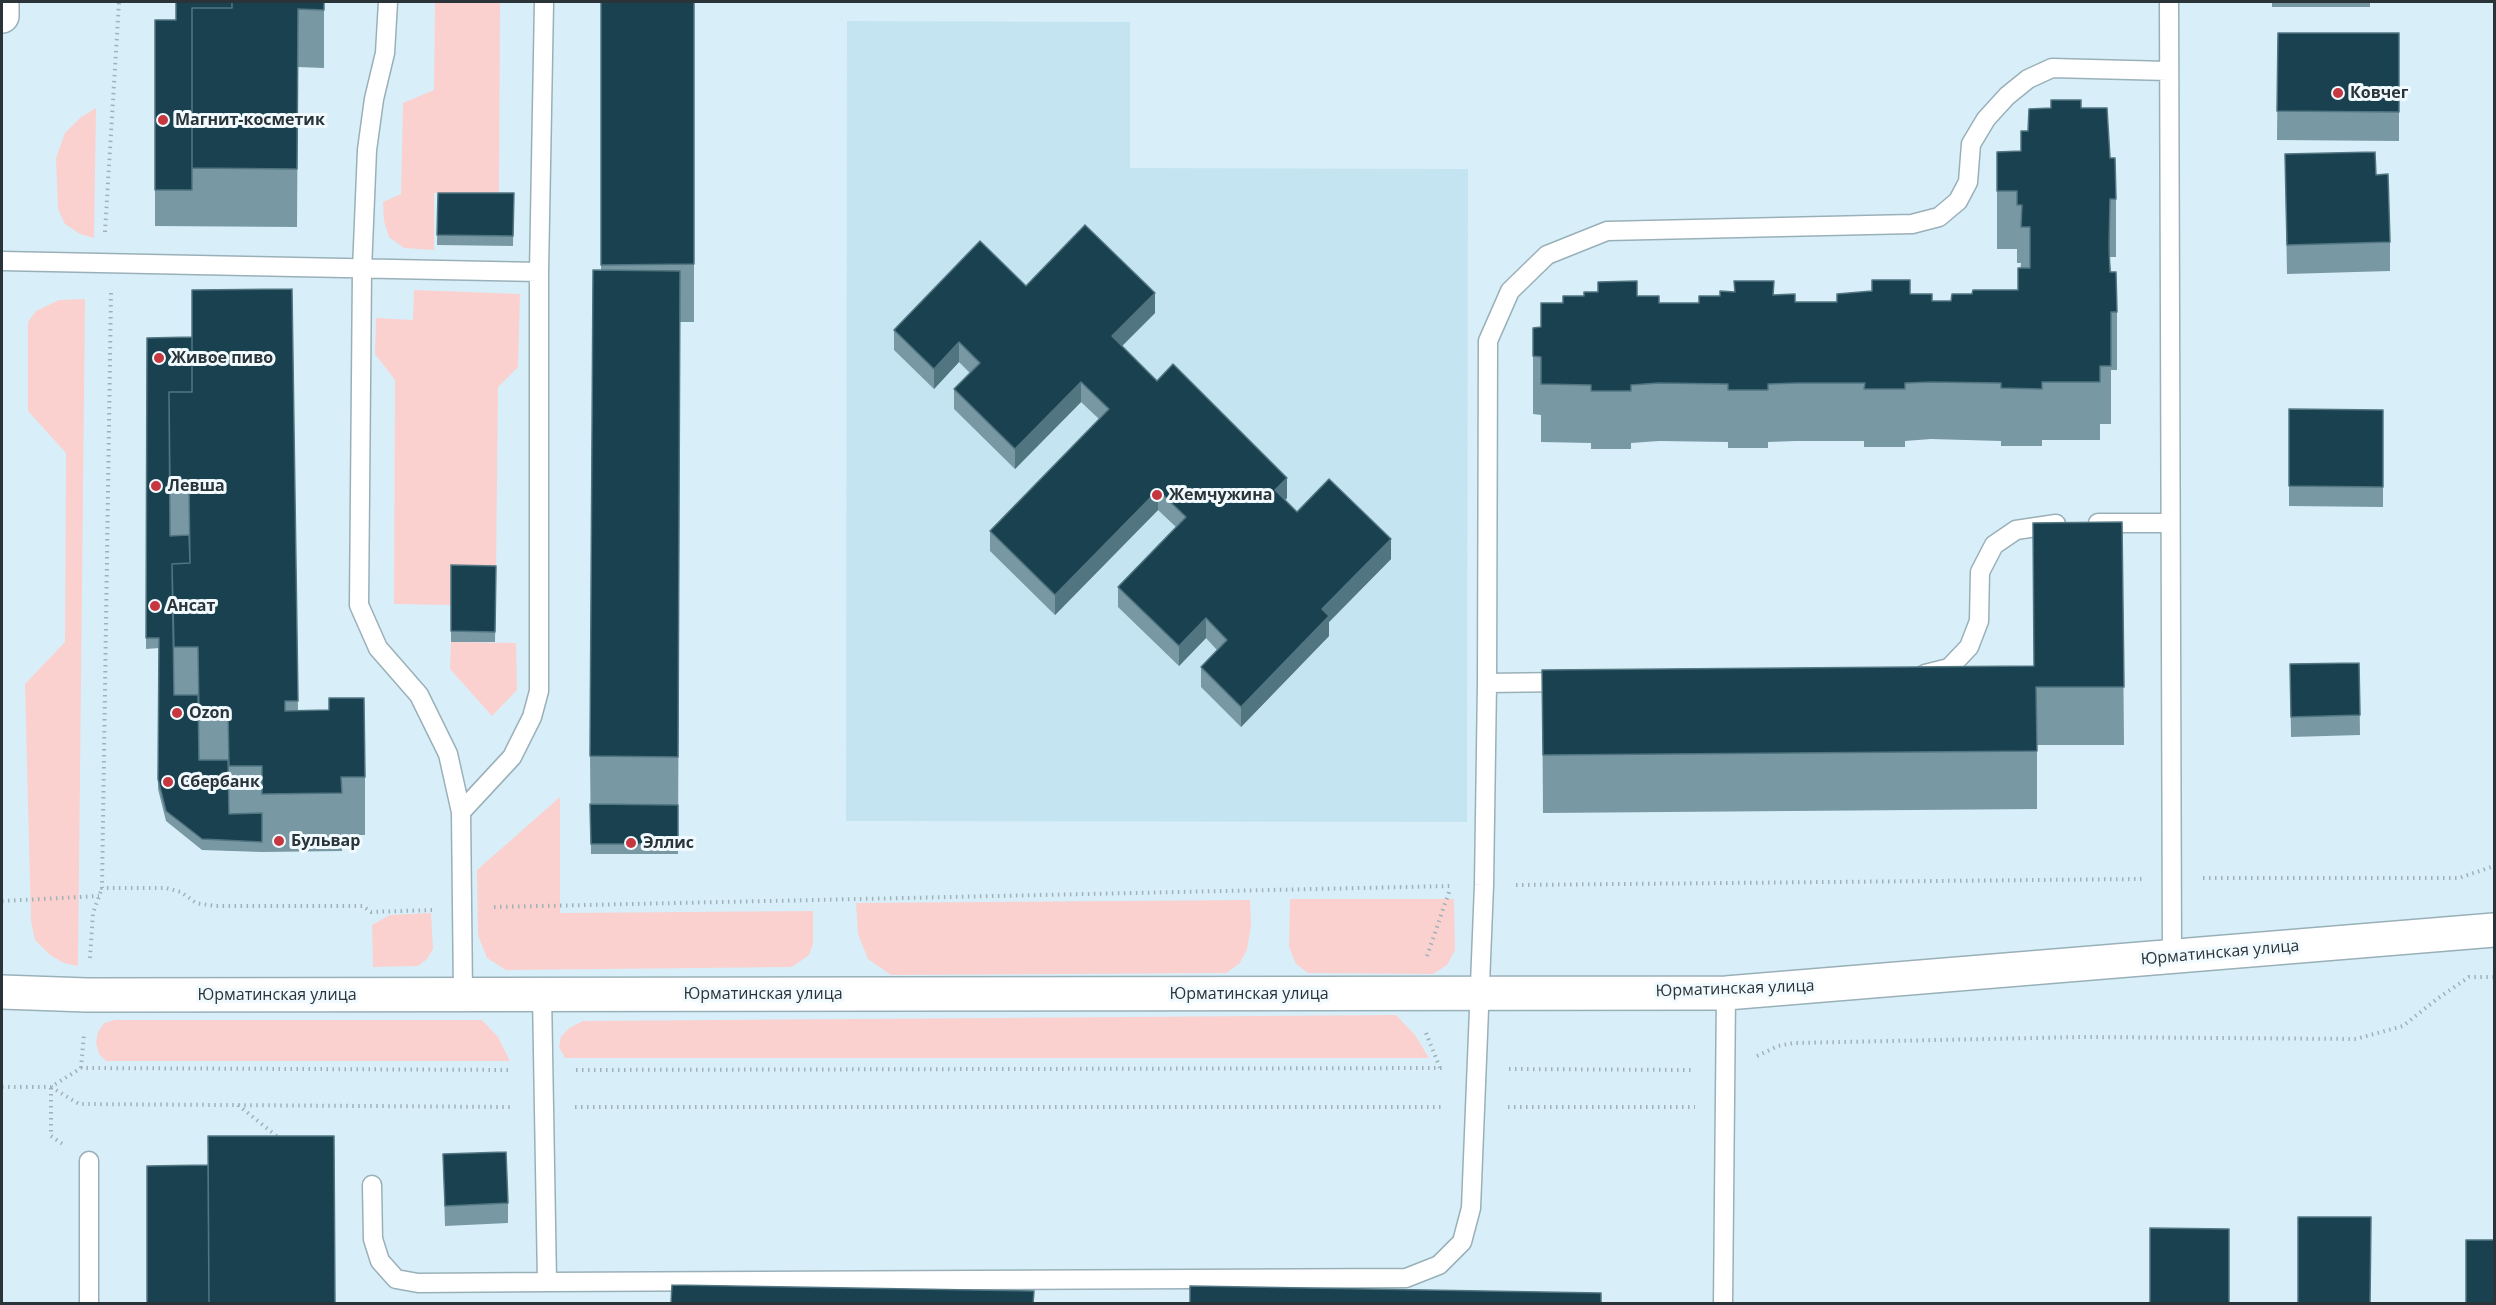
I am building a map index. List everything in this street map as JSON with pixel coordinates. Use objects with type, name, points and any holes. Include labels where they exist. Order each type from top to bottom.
[{"type":"street","points":[[2,2],[2,16]]},
{"type":"street","name":"Юрматинская улица","points":[[2,992],[87,995],[1726,993],[2494,930]]},
{"type":"lane","points":[[388,2],[385,53],[374,99],[367,150],[362,270],[359,605],[378,648],[419,695],[448,754],[461,812],[463,994]]},
{"type":"lane","points":[[461,812],[512,757],[532,717],[539,691],[539,272],[544,2]]},
{"type":"lane","points":[[2169,2],[2172,957]]},
{"type":"lane","points":[[372,1185],[373,1239],[380,1261],[396,1279],[418,1283],[1406,1278],[1439,1265],[1462,1242],[1471,1208],[1484,885],[1488,341],[1510,291],[1547,255],[1607,231],[1912,224],[1939,217],[1958,201],[1968,182],[1971,144],[1986,119],[2007,96],[2028,79],[2052,68],[2168,71]]},
{"type":"lane","points":[[2,261],[539,272]]},
{"type":"lane","points":[[1913,676],[1948,668],[1969,647],[1979,621],[1980,572],[1994,545],[2016,530],[2048,524],[2169,523]]},
{"type":"lane","points":[[1487,683],[1581,682]]},
{"type":"lane","points":[[1723,1304],[1726,993]]},
{"type":"lane","points":[[542,994],[547,1282]]},
{"type":"lane","points":[[89,1161],[89,1304]]},
{"type":"path","points":[[119,2],[104,239],[111,283],[102,888],[166,888],[181,892],[196,903],[215,906],[363,906],[371,912],[615,903],[1484,885],[2459,878],[2494,866]]},
{"type":"path","points":[[1424,965],[1452,886]]},
{"type":"path","points":[[2,901],[99,896]]},
{"type":"path","points":[[51,1087],[81,1068],[1725,1070],[1778,1046],[1793,1043],[2084,1037],[2356,1039],[2403,1026],[2469,977],[2494,977]]},
{"type":"path","points":[[1423,1026],[1440,1068]]},
{"type":"path","points":[[2,1087],[51,1087],[79,1104],[543,1107],[1724,1107]]},
{"type":"path","points":[[51,1087],[51,1136],[89,1161]]},
{"type":"path","points":[[237,1105],[282,1141]]},
{"type":"shaded area","points":[[435,2],[500,2],[499,193],[434,193],[434,250],[404,248],[389,237],[384,221],[383,202],[401,194],[403,103],[434,90]]},
{"type":"shaded area","name":"Жемчужина","points":[[847,21],[1130,22],[1130,168],[1468,169],[1467,822],[846,821]]},
{"type":"shaded area","points":[[96,108],[94,238],[80,234],[65,224],[58,209],[56,158],[65,133],[80,118]]},
{"type":"shaded area","points":[[414,290],[520,294],[518,367],[498,387],[496,576],[452,576],[451,605],[394,604],[395,380],[375,354],[376,318],[413,320]]},
{"type":"shaded area","points":[[85,299],[78,966],[64,963],[50,955],[35,940],[31,921],[25,684],[65,642],[66,453],[28,411],[28,322],[36,311],[59,300]]},
{"type":"shaded area","points":[[451,642],[516,643],[517,690],[492,716],[450,669]]},
{"type":"shaded area","points":[[560,797],[560,913],[813,911],[813,944],[809,955],[792,967],[506,970],[487,958],[478,935],[477,870]]},
{"type":"shaded area","points":[[1290,899],[1454,899],[1455,950],[1447,965],[1433,974],[1308,973],[1296,964],[1289,947]]},
{"type":"shaded area","points":[[1250,900],[1251,925],[1247,950],[1239,964],[1226,973],[891,975],[868,959],[858,934],[856,903]]},
{"type":"shaded area","points":[[431,913],[433,949],[427,959],[418,966],[373,967],[372,925],[390,915]]},
{"type":"shaded area","points":[[1396,1015],[1415,1035],[1429,1058],[565,1058],[559,1047],[561,1037],[569,1028],[583,1021]]},
{"type":"shaded area","points":[[115,1020],[482,1020],[498,1037],[510,1061],[106,1061],[99,1054],[96,1043],[98,1032],[104,1023]]},
{"type":"building","points":[[176,2],[232,2],[232,8],[192,8],[192,190],[155,190],[155,20],[176,20]]},
{"type":"building","points":[[232,2],[324,2],[324,10],[298,9],[297,169],[192,168],[192,8],[232,8]]},
{"type":"building","points":[[601,2],[694,2],[694,264],[601,265]]},
{"type":"building","points":[[2278,33],[2399,33],[2399,112],[2277,111]]},
{"type":"building","points":[[2051,100],[2081,100],[2081,108],[2107,108],[2110,158],[2115,158],[2116,199],[2110,199],[2109,247],[2110,272],[2116,272],[2117,312],[2111,312],[2111,366],[2100,366],[2100,382],[2042,382],[2042,389],[2001,388],[2001,383],[1905,383],[1905,389],[1864,389],[1865,383],[1796,383],[1768,384],[1768,390],[1728,390],[1728,384],[1659,383],[1631,385],[1631,391],[1591,391],[1591,385],[1541,384],[1541,357],[1533,356],[1533,328],[1541,327],[1541,303],[1563,303],[1563,296],[1584,296],[1584,292],[1598,292],[1598,282],[1637,281],[1637,296],[1659,296],[1659,303],[1699,303],[1699,296],[1720,296],[1720,291],[1735,292],[1734,281],[1774,281],[1773,295],[1795,294],[1795,302],[1837,302],[1837,294],[1872,291],[1872,280],[1910,280],[1910,294],[1932,294],[1932,301],[1951,301],[1952,294],[1972,294],[1973,290],[2018,290],[2018,268],[2030,268],[2030,227],[2021,227],[2022,205],[2017,205],[2017,191],[1997,191],[1997,152],[2021,151],[2021,131],[2028,131],[2029,109],[2051,108]]},
{"type":"building","points":[[2375,152],[2376,175],[2388,174],[2390,242],[2287,245],[2285,154]]},
{"type":"building","points":[[438,193],[514,193],[513,236],[437,235]]},
{"type":"building","points":[[1085,225],[1155,293],[1112,336],[1157,381],[1173,364],[1287,478],[1275,490],[1297,512],[1329,479],[1391,539],[1322,609],[1329,616],[1241,707],[1201,667],[1227,640],[1206,618],[1179,646],[1118,587],[1186,517],[1158,490],[1055,595],[990,531],[1109,409],[1081,382],[1015,449],[954,389],[980,363],[959,342],[934,369],[894,330],[980,241],[1026,286]]},
{"type":"building","points":[[593,270],[680,271],[678,757],[590,756]]},
{"type":"building","points":[[292,289],[298,701],[285,701],[285,711],[329,710],[329,698],[364,698],[365,777],[341,777],[342,793],[262,794],[262,766],[229,766],[228,712],[199,712],[198,647],[174,647],[172,564],[190,563],[189,487],[170,488],[169,392],[192,392],[192,290]]},
{"type":"building","points":[[192,337],[192,392],[169,392],[170,536],[189,535],[190,563],[172,564],[174,695],[198,695],[199,760],[228,760],[229,814],[262,813],[262,842],[202,839],[166,811],[158,779],[159,638],[146,638],[147,338]]},
{"type":"building","points":[[2289,409],[2383,410],[2383,487],[2289,486]]},
{"type":"building","points":[[2122,522],[2124,687],[2036,687],[2037,751],[1543,755],[1542,670],[2034,666],[2033,523]]},
{"type":"building","points":[[451,565],[496,566],[495,632],[451,631]]},
{"type":"building","points":[[2359,663],[2360,715],[2291,717],[2290,664]]},
{"type":"building","points":[[590,804],[678,805],[678,844],[591,844]]},
{"type":"building","points":[[208,1136],[334,1136],[335,1304],[209,1304]]},
{"type":"building","points":[[506,1152],[508,1203],[445,1206],[443,1154]]},
{"type":"building","points":[[208,1165],[209,1304],[147,1304],[147,1166]]},
{"type":"building","points":[[2298,1217],[2371,1217],[2370,1304],[2298,1304]]},
{"type":"building","points":[[2150,1228],[2229,1229],[2229,1304],[2150,1304]]},
{"type":"building","points":[[2466,1240],[2494,1240],[2494,1304],[2466,1304]]},
{"type":"building","points":[[672,1285],[1034,1291],[1033,1304],[671,1304]]},
{"type":"building","points":[[1190,1286],[1601,1293],[1601,1304],[1190,1304]]},
{"type":"place","name":"Ковчег","points":[[2338,93]]},
{"type":"place","name":"Магнит-косметик","points":[[163,120]]},
{"type":"place","name":"Живое пиво","points":[[159,358]]},
{"type":"place","name":"Левша","points":[[156,486]]},
{"type":"place","name":"Жемчужина","points":[[1157,495]]},
{"type":"place","name":"Ансат","points":[[155,606]]},
{"type":"place","name":"Ozon","points":[[177,713]]},
{"type":"place","name":"Сбербанк","points":[[168,782]]},
{"type":"place","name":"Бульвар","points":[[279,841]]},
{"type":"place","name":"Эллис","points":[[631,843]]}]
